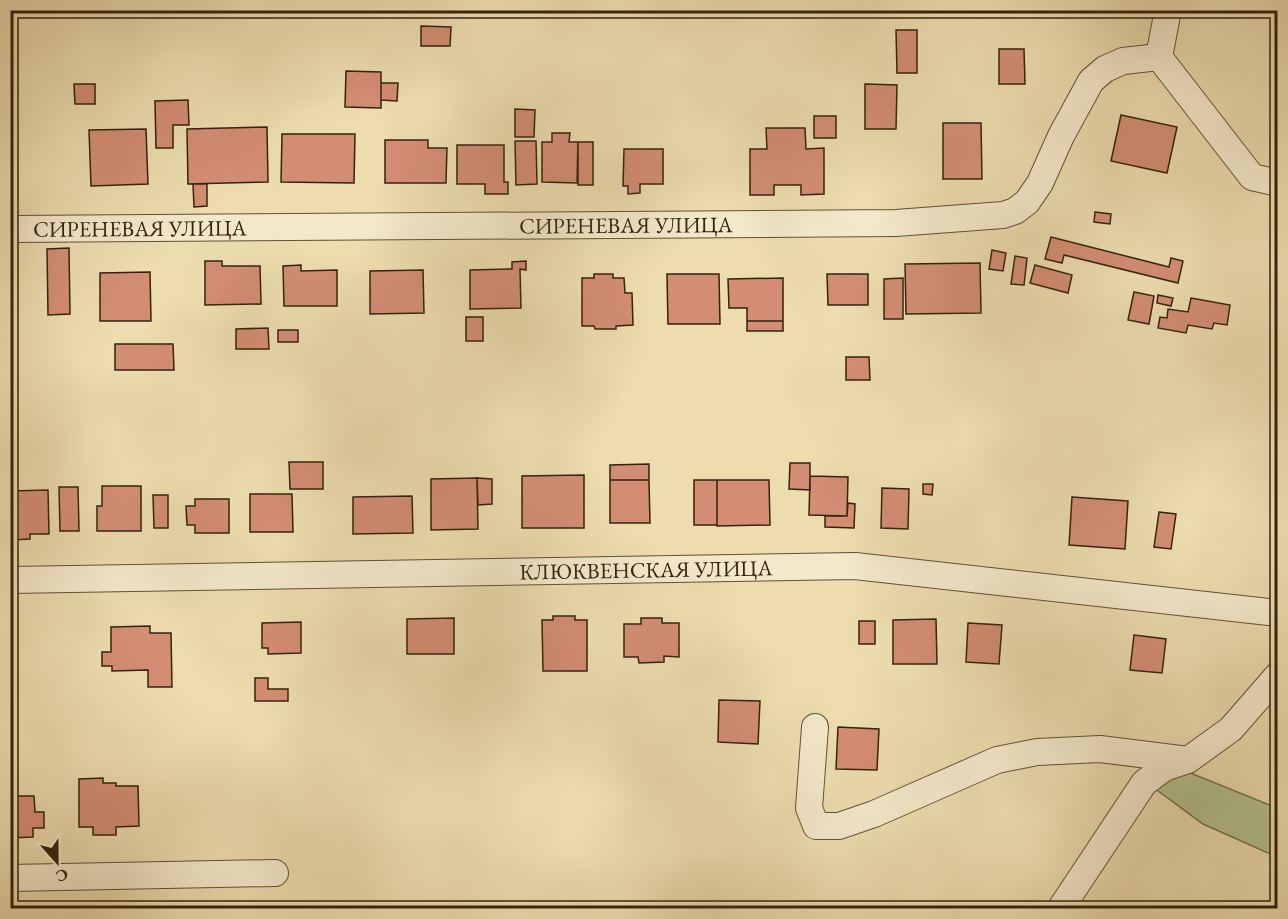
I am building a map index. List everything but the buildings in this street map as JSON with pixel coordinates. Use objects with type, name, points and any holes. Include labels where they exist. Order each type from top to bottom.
[{"type":"street","points":[[1168,10],[1159,57],[1252,177],[1278,183]]},
{"type":"street","name":"СИРЕНЕВАЯ УЛИЦА","points":[[10,229],[896,223],[1003,215],[1015,212],[1027,202],[1040,183],[1061,136],[1091,81],[1105,69],[1123,62],[1159,57]]},
{"type":"street","name":"КЛЮКВЕНСКАЯ УЛИЦА","points":[[10,580],[855,566],[1278,613]]},
{"type":"street","points":[[1061,909],[1144,783],[1164,768],[1188,759],[1231,729],[1278,675]]},
{"type":"street","points":[[815,727],[809,808],[816,826],[839,826],[866,817],[996,760],[1037,752],[1100,749],[1188,759]]},
{"type":"street","points":[[10,878],[275,873]]},
{"type":"green space","points":[[1183,770],[1277,808],[1277,857],[1203,824],[1157,790],[1154,781]]}]
